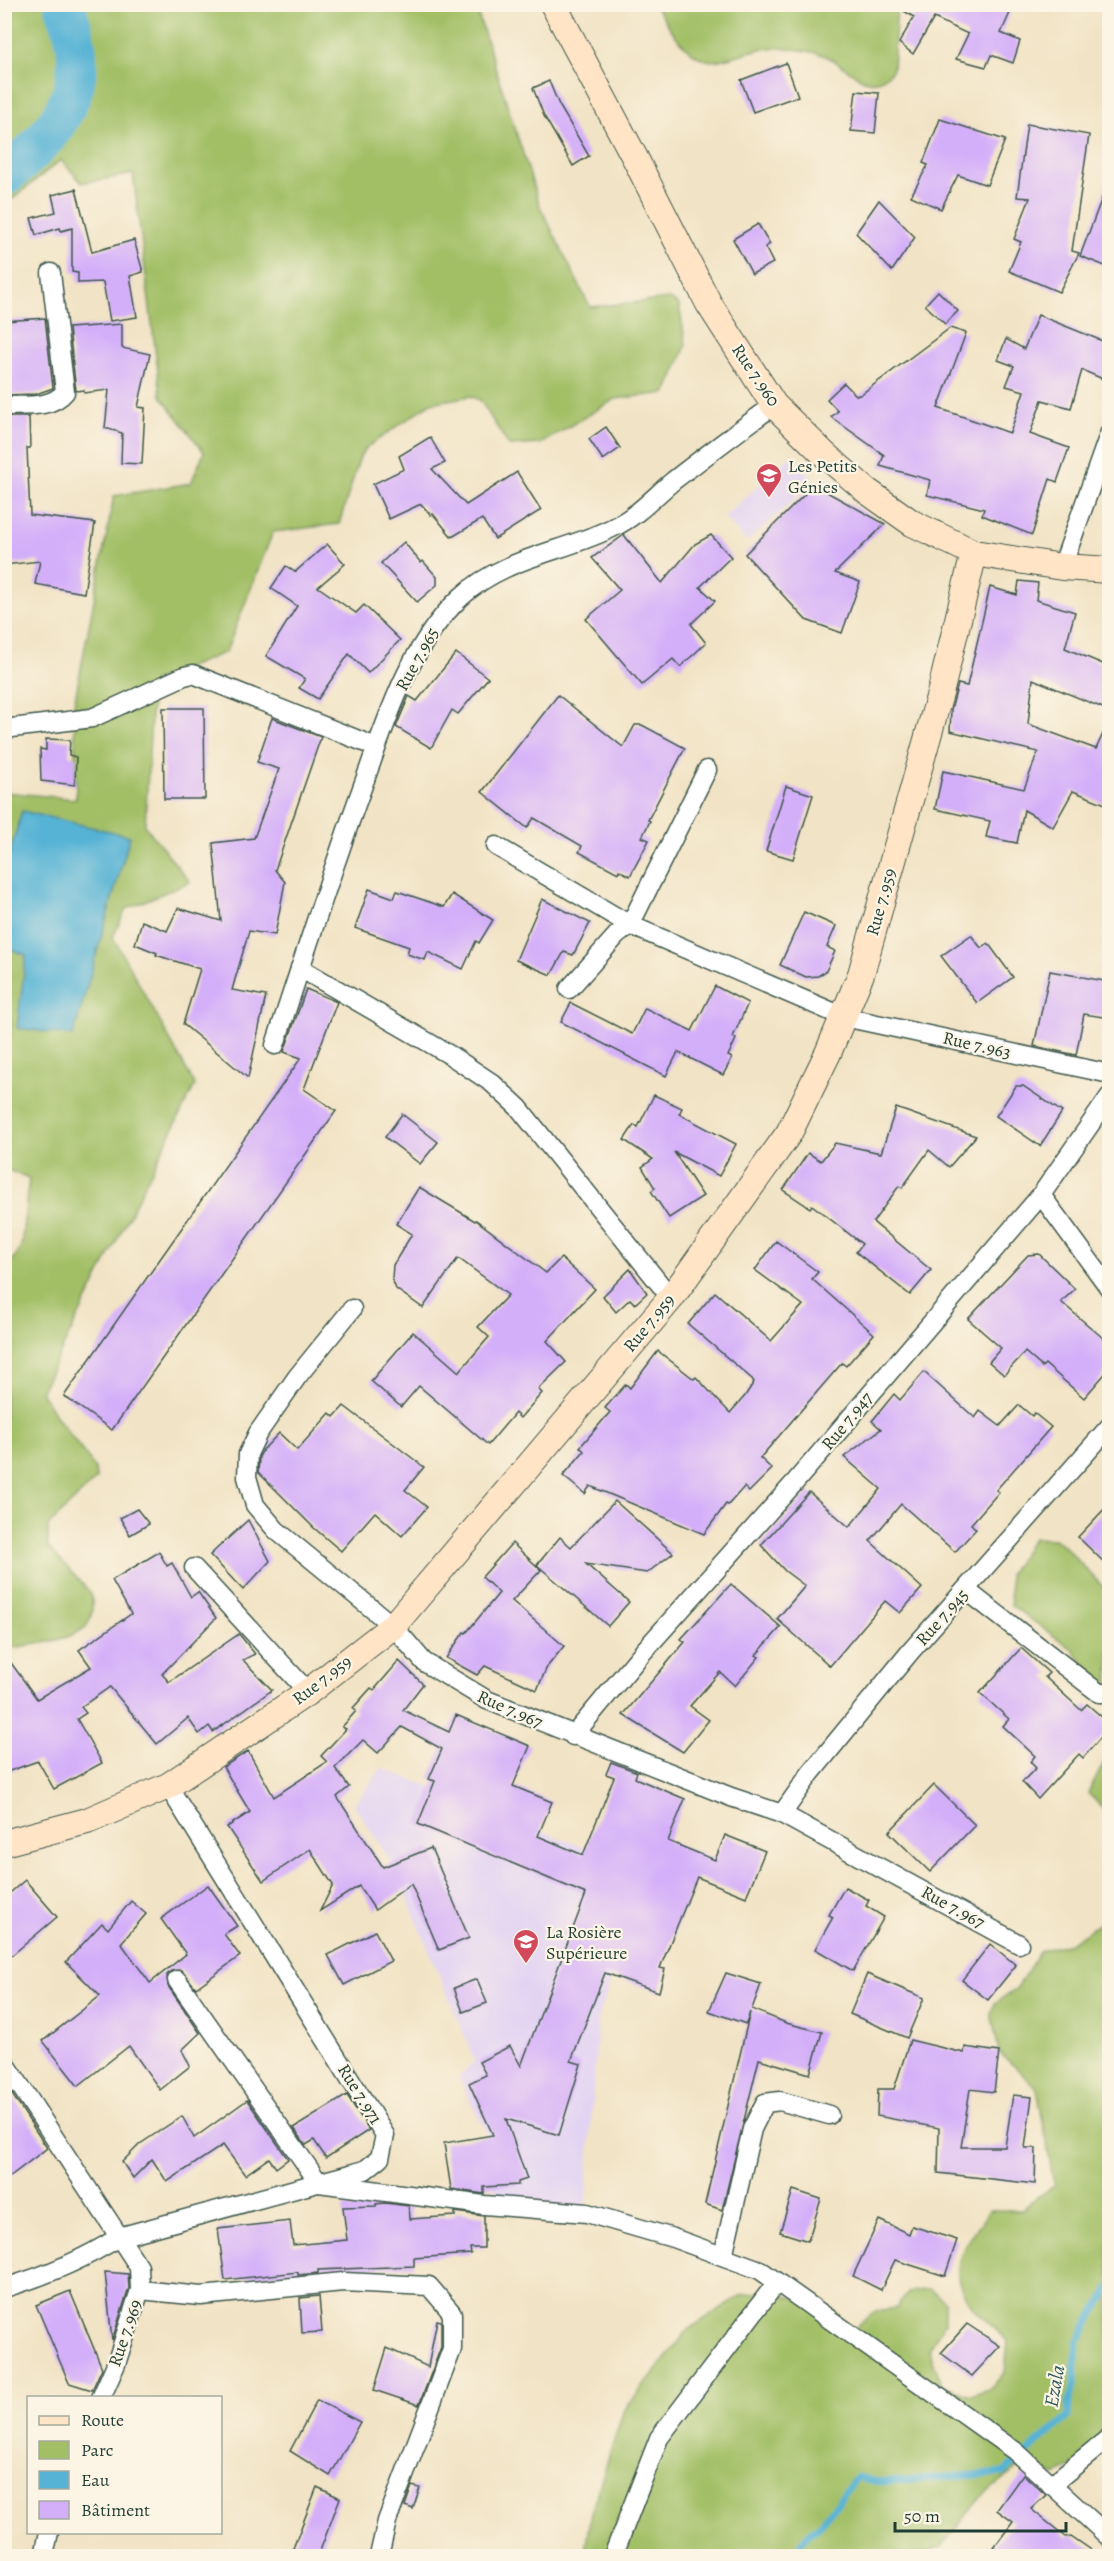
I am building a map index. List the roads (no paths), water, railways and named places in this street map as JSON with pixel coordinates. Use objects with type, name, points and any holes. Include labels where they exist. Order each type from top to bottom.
[{"type":"street","name":"Rue 7.960","points":[[553,4],[709,304],[774,405],[824,454],[867,491],[912,523],[974,553],[1062,567],[1110,570]]},
{"type":"street","points":[[4,406],[45,404],[58,401],[65,392],[51,273]]},
{"type":"street","name":"Rue 7.965","points":[[275,1045],[376,747],[406,674],[432,627],[462,596],[498,569],[591,538],[619,525],[703,457],[774,405]]},
{"type":"street","points":[[1062,567],[1110,432]]},
{"type":"street","name":"Rue 7.959","points":[[4,1843],[87,1821],[168,1785],[308,1692],[393,1626],[671,1298],[789,1133],[844,1017],[861,974],[940,690],[974,553]]},
{"type":"street","points":[[4,729],[92,718],[184,675],[193,674],[376,747]]},
{"type":"street","points":[[569,989],[617,935],[630,925],[707,770]]},
{"type":"street","name":"Rue 7.963","points":[[496,846],[630,925],[844,1017],[1110,1074]]},
{"type":"street","points":[[300,968],[450,1055],[492,1083],[519,1108],[559,1156],[671,1298]]},
{"type":"street","name":"Rue 7.947","points":[[573,1736],[642,1653],[796,1481],[1041,1195],[1110,1096]]},
{"type":"street","points":[[1041,1195],[1110,1289]]},
{"type":"street","name":"Rue 7.967","points":[[352,1309],[297,1377],[258,1433],[248,1454],[247,1477],[255,1504],[276,1530],[393,1626],[424,1662],[463,1687],[487,1700],[573,1736],[731,1797],[782,1814],[1019,1944]]},
{"type":"street","name":"Rue 7.945","points":[[782,1814],[810,1774],[910,1652],[1110,1426]]},
{"type":"street","points":[[194,1568],[308,1692]]},
{"type":"street","points":[[966,1590],[1099,1693],[1110,1693]]},
{"type":"street","name":"Rue 7.971","points":[[4,2288],[92,2254],[119,2237],[365,2169],[380,2158],[385,2135],[168,1785]]},
{"type":"street","points":[[177,1980],[318,2183],[484,2205],[587,2213],[673,2238],[760,2270],[1022,2458],[1110,2538]]},
{"type":"street","name":"Rue 7.969","points":[[4,2061],[75,2166],[139,2267],[140,2290],[116,2364],[101,2396]]},
{"type":"street","points":[[723,2256],[752,2129],[765,2103],[780,2101],[829,2115]]},
{"type":"street","points":[[140,2290],[201,2296],[343,2282],[429,2286],[452,2313],[452,2349],[387,2521],[379,2556]]},
{"type":"street","points":[[613,2556],[659,2438],[777,2282]]},
{"type":"street","points":[[1051,2484],[1110,2437]]},
{"type":"street","points":[[44,2556],[49,2534]]},
{"type":"water","points":[[22,811],[130,836],[73,1036],[17,1028],[26,955],[5,947],[5,870]]},
{"type":"waterway","points":[[4,176],[49,134],[69,100],[75,81],[77,61],[74,36],[64,4]]},
{"type":"waterway","name":"Ezala","points":[[793,2556],[803,2540],[821,2523],[857,2477],[878,2482],[1004,2473],[1068,2417],[1069,2401],[1075,2383],[1077,2342],[1110,2287]]},
{"type":"place","name":"Les Petits Génies","points":[[769,499]]},
{"type":"place","name":"La Rosière Supérieure","points":[[526,1965]]}]
